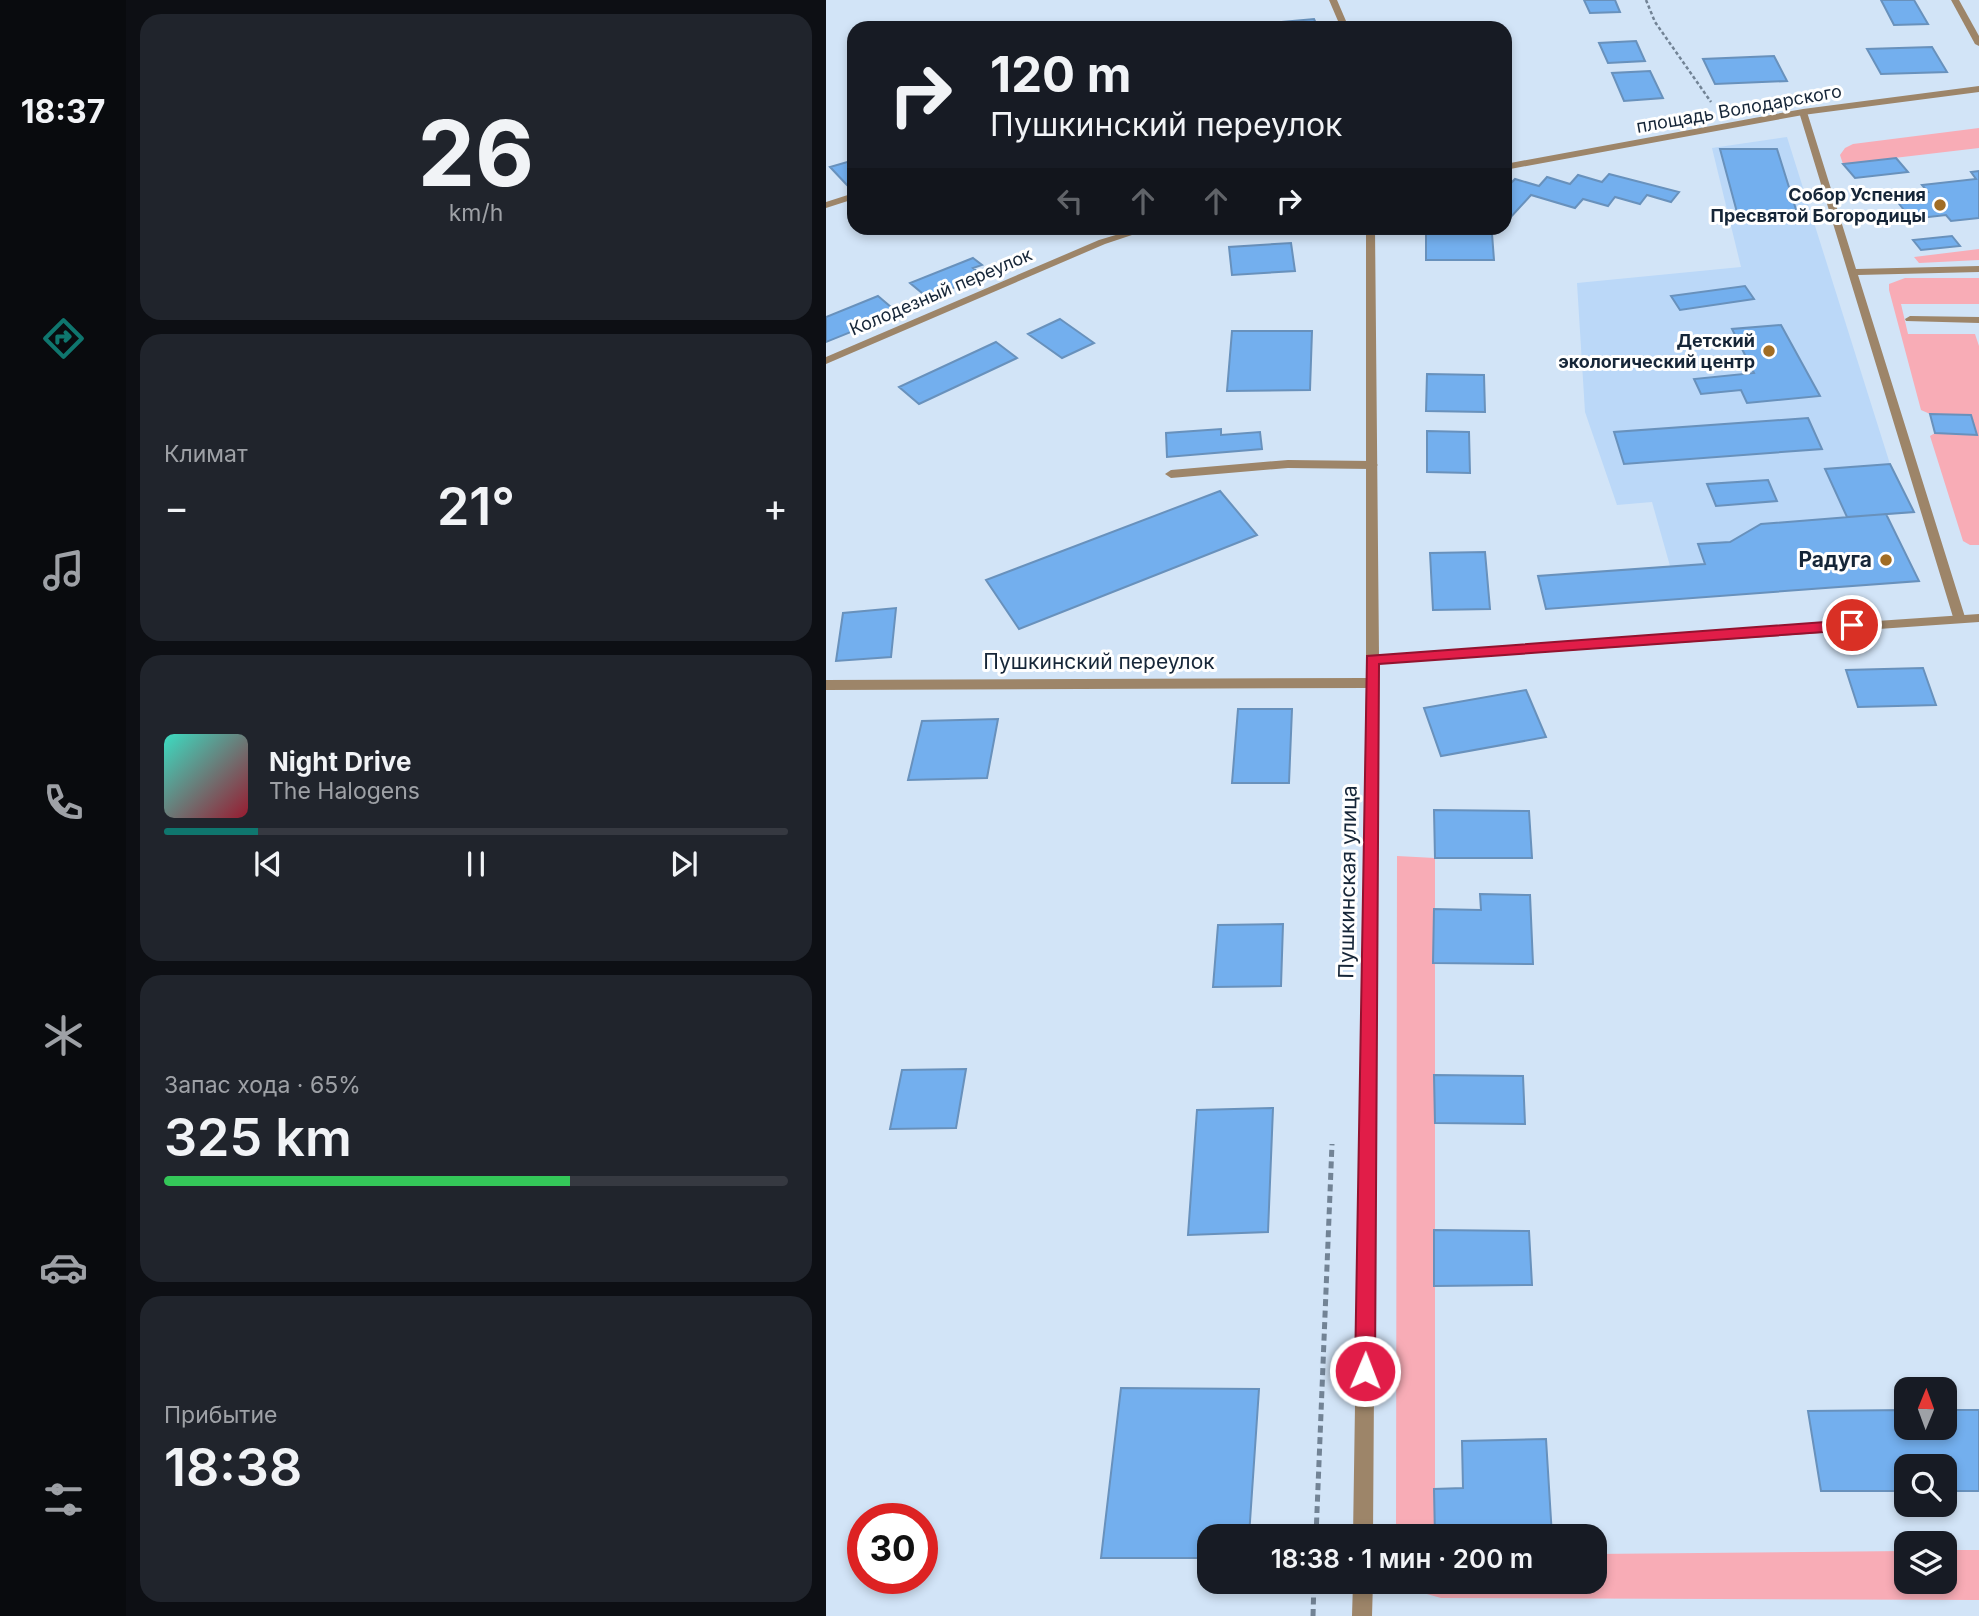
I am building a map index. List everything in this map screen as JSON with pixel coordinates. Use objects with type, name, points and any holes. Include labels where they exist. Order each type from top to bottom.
[{"type":"street","points":[[1333,0],[1342,21]]},
{"type":"street","points":[[1955,0],[1979,44]]},
{"type":"street","name":"площадь Володарского","points":[[1512,166],[1803,112],[1979,89]]},
{"type":"street","points":[[1803,112],[1959,617]]},
{"type":"street","points":[[826,205],[847,198]]},
{"type":"street","name":"Колодезный переулок","points":[[826,361],[1102,242],[1125,235]]},
{"type":"street","name":"Пушкинская улица","points":[[1363,1524],[1373,683],[1370,235]]},
{"type":"street","points":[[1854,272],[1979,269]]},
{"type":"street","points":[[1910,319],[1979,320]]},
{"type":"street","points":[[1171,474],[1288,464],[1372,465]]},
{"type":"street","points":[[1372,660],[1959,617],[1979,618]]},
{"type":"street","name":"Пушкинский переулок","points":[[826,685],[1373,683]]},
{"type":"street","points":[[1362,1616],[1363,1594]]},
{"type":"path","points":[[1646,0],[1655,22],[1728,126]]},
{"type":"path","points":[[1313,1616],[1314,1594]]},
{"type":"shaded area","points":[[1979,128],[1979,148],[1843,164],[1840,155],[1845,148],[1853,144]]},
{"type":"shaded area","points":[[1787,137],[1890,464],[1914,512],[1886,515],[1919,581],[1546,609],[1538,576],[1670,566],[1652,502],[1617,505],[1585,412],[1577,283],[1741,267],[1712,148]]},
{"type":"shaded area","points":[[1979,249],[1979,260],[1919,263],[1914,257]]},
{"type":"shaded area","points":[[1905,278],[1979,278],[1979,304],[1901,304],[1908,334],[1975,334],[1979,346],[1979,545],[1970,545],[1963,541],[1930,436],[1935,433],[1976,435],[1971,415],[1930,414],[1921,410],[1889,290],[1889,284]]},
{"type":"shaded area","points":[[1397,856],[1435,858],[1435,1524],[1396,1524]]},
{"type":"shaded area","points":[[1957,1550],[1979,1550],[1979,1600],[1441,1598],[1427,1594],[1607,1594],[1607,1554],[1894,1551],[1894,1594],[1957,1594]]},
{"type":"building","points":[[1584,0],[1615,0],[1620,12],[1590,13]]},
{"type":"building","points":[[1881,0],[1914,0],[1928,24],[1894,25]]},
{"type":"building","points":[[1636,41],[1645,61],[1608,63],[1599,43]]},
{"type":"building","points":[[1932,47],[1947,72],[1881,74],[1867,49]]},
{"type":"building","points":[[1774,56],[1787,81],[1715,84],[1703,59]]},
{"type":"building","points":[[1650,71],[1663,98],[1624,101],[1612,73]]},
{"type":"building","points":[[1720,149],[1777,149],[1798,216],[1738,216]]},
{"type":"building","points":[[1896,158],[1908,172],[1855,178],[1843,164]]},
{"type":"building","points":[[847,162],[847,185],[830,167]]},
{"type":"building","name":"Собор Успения Пресвятой Богородицы","points":[[1979,171],[1979,218],[1951,221],[1946,215],[1911,219],[1893,196],[1928,192],[1922,185],[1976,179],[1971,172]]},
{"type":"building","points":[[1609,174],[1679,192],[1671,202],[1647,195],[1640,204],[1615,197],[1608,206],[1583,199],[1575,208],[1531,195],[1512,216],[1512,182],[1515,179],[1539,186],[1547,177],[1570,184],[1578,175],[1602,182]]},
{"type":"building","points":[[1426,235],[1492,235],[1494,260],[1426,260]]},
{"type":"building","points":[[1952,236],[1960,246],[1921,250],[1913,240]]},
{"type":"building","points":[[1291,243],[1295,271],[1232,275],[1229,247]]},
{"type":"building","points":[[973,258],[982,265],[973,268],[983,276],[928,298],[910,283]]},
{"type":"building","points":[[1745,286],[1754,299],[1680,310],[1671,296]]},
{"type":"building","points":[[878,296],[898,313],[826,342],[826,317]]},
{"type":"building","points":[[1060,319],[1094,343],[1062,358],[1028,334]]},
{"type":"building","name":"Детский экологический центр","points":[[1781,325],[1820,396],[1747,403],[1741,390],[1701,394],[1694,379],[1754,373],[1732,329]]},
{"type":"building","points":[[1232,331],[1312,331],[1310,390],[1227,391]]},
{"type":"building","points":[[996,342],[1017,358],[919,404],[899,387]]},
{"type":"building","points":[[1427,374],[1484,375],[1485,412],[1426,411]]},
{"type":"building","points":[[1930,414],[1971,415],[1977,435],[1935,433]]},
{"type":"building","points":[[1808,418],[1822,449],[1624,464],[1614,432]]},
{"type":"building","points":[[1221,429],[1221,435],[1260,432],[1262,449],[1167,457],[1166,433]]},
{"type":"building","points":[[1427,431],[1469,432],[1470,473],[1427,472]]},
{"type":"building","points":[[1890,464],[1914,512],[1847,517],[1825,469]]},
{"type":"building","points":[[1768,480],[1777,501],[1716,506],[1707,484]]},
{"type":"building","points":[[1220,491],[1257,535],[1019,629],[986,580]]},
{"type":"building","points":[[1886,514],[1919,581],[1546,609],[1538,576],[1705,564],[1698,544],[1730,542],[1761,524]]},
{"type":"building","points":[[1485,552],[1490,609],[1433,610],[1430,553]]},
{"type":"building","points":[[896,608],[891,657],[836,661],[843,613]]},
{"type":"building","points":[[1923,668],[1936,705],[1858,707],[1846,670]]},
{"type":"building","points":[[1526,690],[1546,737],[1441,756],[1424,708]]},
{"type":"building","points":[[1238,709],[1292,709],[1289,783],[1232,783]]},
{"type":"building","points":[[998,719],[987,778],[908,780],[922,721]]},
{"type":"building","points":[[1434,810],[1529,811],[1532,858],[1435,858]]},
{"type":"building","points":[[1480,894],[1530,895],[1533,964],[1433,963],[1434,909],[1481,910]]},
{"type":"building","points":[[1283,924],[1281,986],[1213,987],[1218,925]]},
{"type":"building","points":[[966,1069],[956,1128],[890,1129],[902,1070]]},
{"type":"building","points":[[1434,1075],[1523,1076],[1525,1124],[1435,1123]]},
{"type":"building","points":[[1273,1108],[1268,1232],[1188,1235],[1197,1110]]},
{"type":"building","points":[[1434,1230],[1529,1231],[1532,1285],[1434,1286]]},
{"type":"building","points":[[1121,1388],[1259,1389],[1250,1524],[1197,1524],[1197,1558],[1101,1558]]},
{"type":"building","points":[[1894,1410],[1894,1440],[1957,1440],[1957,1410],[1979,1410],[1979,1491],[1957,1491],[1957,1454],[1894,1454],[1894,1491],[1821,1491],[1808,1411]]},
{"type":"building","points":[[1546,1439],[1551,1524],[1435,1524],[1434,1489],[1463,1488],[1462,1441]]},
{"type":"place","name":"Собор Успения Пресвятой Богородицы","points":[[1940,205]]},
{"type":"place","name":"Детский экологический центр","points":[[1769,351]]},
{"type":"place","name":"Радуга","points":[[1886,560]]},
{"type":"route","points":[[1365,1371],[1372,660],[1852,625]]}]
